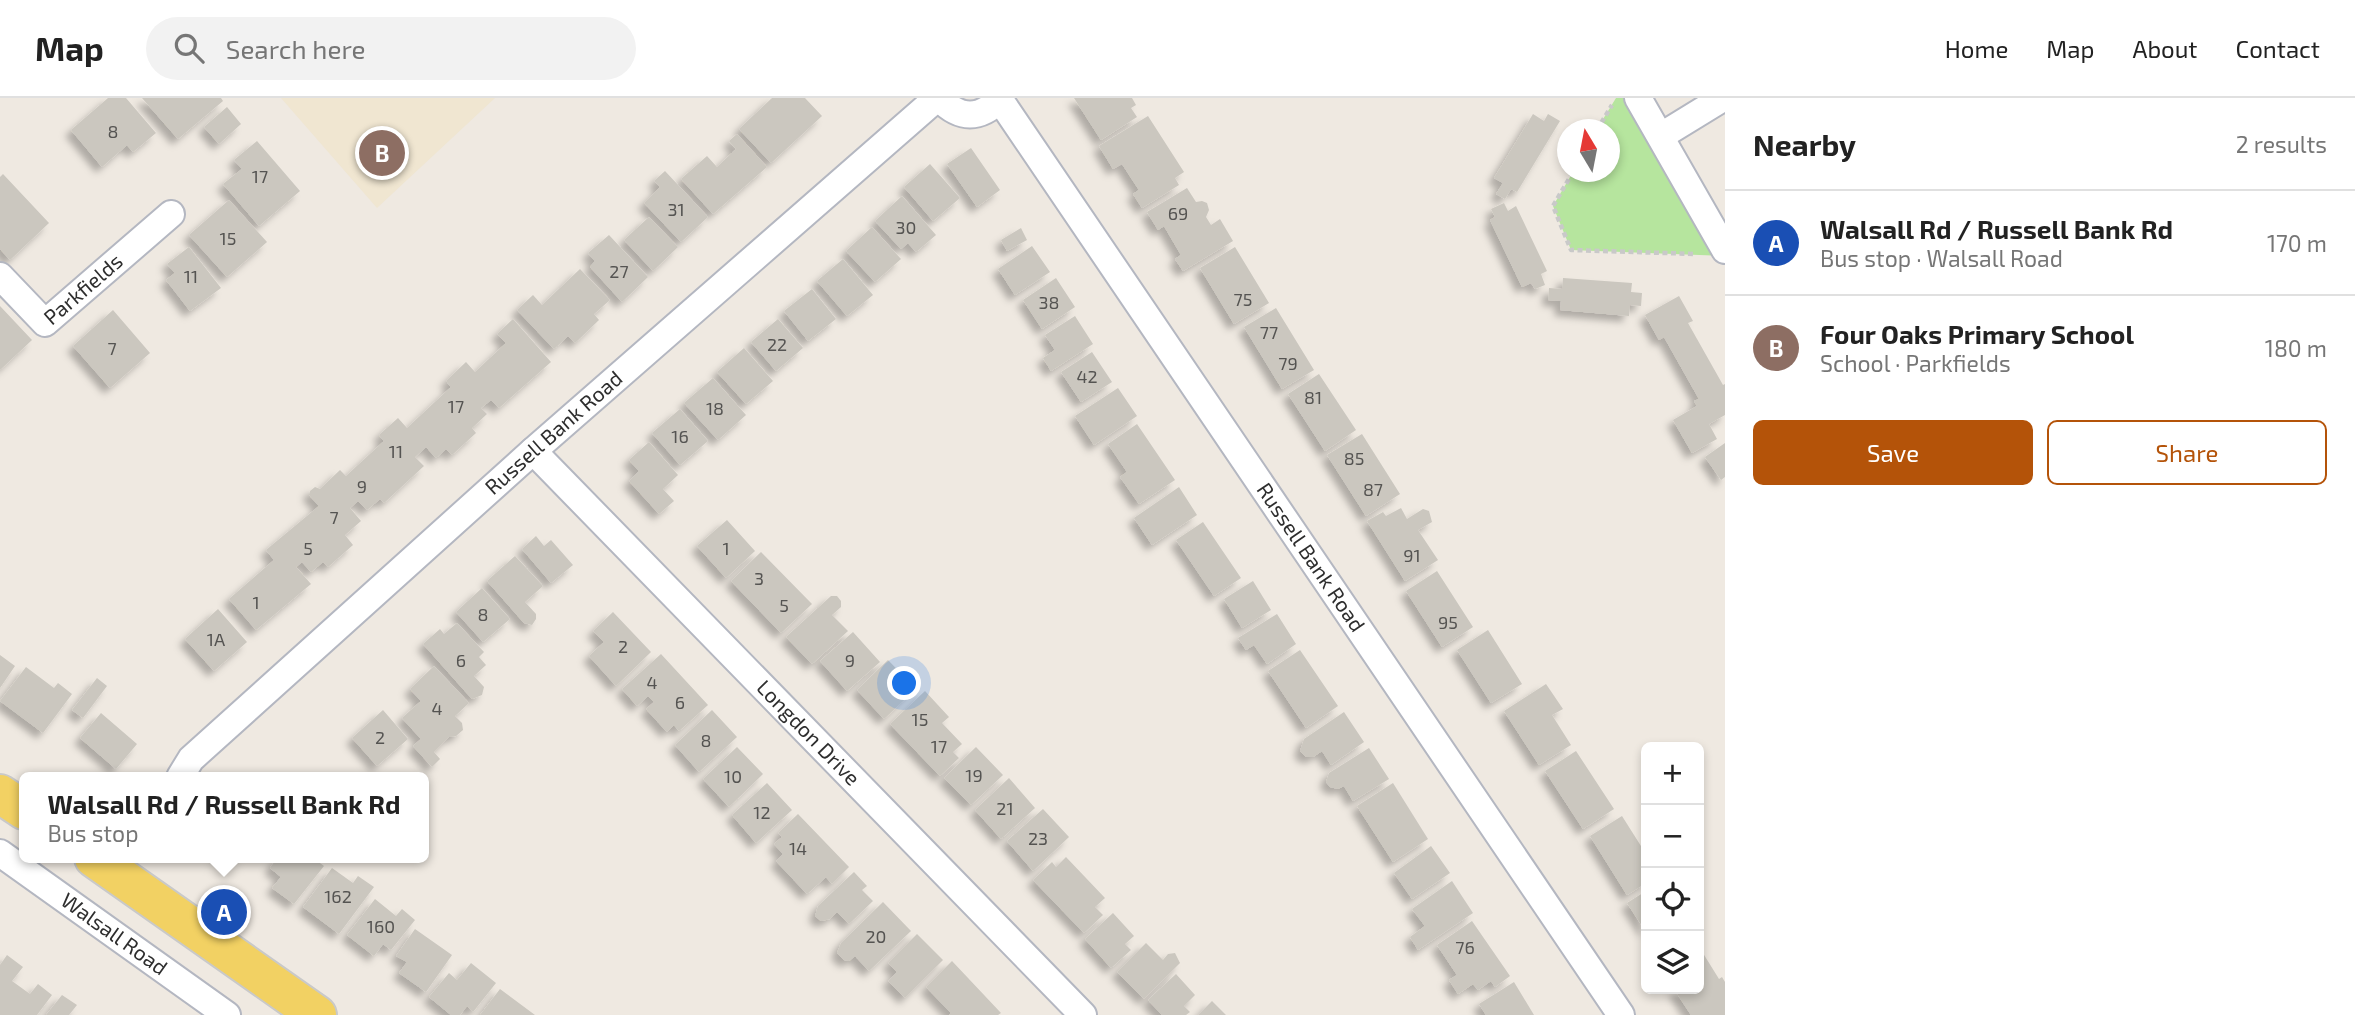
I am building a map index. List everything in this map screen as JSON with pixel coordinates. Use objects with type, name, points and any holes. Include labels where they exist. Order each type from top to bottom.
[{"type":"main road","points":[[0,793],[19,806]]},
{"type":"main road","points":[[112,863],[317,1015]]},
{"type":"street","name":"Russell Bank Road","points":[[183,772],[191,760],[533,451],[938,98],[950,109],[965,115],[982,113],[1000,99],[1621,1015]]},
{"type":"street","points":[[1639,98],[1725,250]]},
{"type":"street","points":[[1661,136],[1723,98]]},
{"type":"street","name":"Parkfields","points":[[0,276],[45,323],[171,214]]},
{"type":"street","name":"Longdon Drive","points":[[533,451],[1083,1015]]},
{"type":"street","name":"Walsall Road","points":[[0,853],[227,1015]]},
{"type":"path","points":[[1604,119],[1616,98]]},
{"type":"path","points":[[1567,182],[1553,206],[1571,250],[1697,254]]},
{"type":"shaded area","points":[[281,98],[495,98],[377,208]]},
{"type":"green space","points":[[1616,98],[1638,98],[1725,256],[1571,250],[1553,206],[1567,182],[1620,182],[1620,119],[1603,119]]},
{"type":"building","points":[[108,98],[126,98],[156,133],[133,152],[127,145],[102,167],[71,130]]},
{"type":"building","points":[[142,98],[221,98],[223,101],[178,139]]},
{"type":"building","points":[[772,98],[805,98],[822,116],[771,163],[739,129]]},
{"type":"building","points":[[1074,98],[1132,98],[1136,105],[1131,108],[1137,117],[1101,140]]},
{"type":"building","points":[[227,107],[241,124],[219,144],[204,127]]},
{"type":"building","points":[[1533,114],[1544,121],[1548,114],[1557,119],[1557,126],[1517,192],[1511,189],[1505,199],[1496,194],[1503,183],[1494,178]]},
{"type":"building","points":[[1148,116],[1184,172],[1175,178],[1179,185],[1142,208],[1133,194],[1139,190],[1122,164],[1113,169],[1099,146]]},
{"type":"building","points":[[737,134],[767,167],[713,214],[681,179],[707,156],[717,167],[736,149],[729,141]]},
{"type":"building","points":[[257,141],[300,191],[259,226],[223,184],[242,169],[234,160]]},
{"type":"building","points":[[971,148],[1000,190],[977,207],[947,164]]},
{"type":"building","points":[[930,164],[960,198],[933,221],[904,187]]},
{"type":"building","points":[[665,171],[708,217],[681,242],[644,203],[660,187],[654,181]]},
{"type":"building","points":[[3,174],[49,223],[10,260],[0,249],[0,177]]},
{"type":"building","points":[[1187,188],[1196,202],[1207,203],[1209,210],[1206,217],[1211,225],[1220,219],[1233,241],[1183,271],[1175,259],[1181,255],[1164,226],[1158,230],[1147,212]]},
{"type":"building","points":[[902,196],[936,235],[916,252],[908,243],[901,249],[875,221]]},
{"type":"building","points":[[229,200],[267,242],[227,277],[189,235]]},
{"type":"building","points":[[1504,203],[1508,211],[1516,206],[1547,271],[1541,274],[1545,285],[1535,289],[1531,283],[1522,287],[1490,220],[1495,217],[1491,209]]},
{"type":"building","points":[[649,217],[678,247],[653,271],[624,240]]},
{"type":"building","points":[[872,227],[901,259],[875,282],[846,251]]},
{"type":"building","points":[[1021,228],[1027,240],[1007,251],[1001,240]]},
{"type":"building","points":[[609,235],[648,277],[622,302],[590,267],[595,261],[588,253]]},
{"type":"building","points":[[1032,246],[1050,272],[1015,295],[998,269]]},
{"type":"building","points":[[189,247],[221,288],[190,311],[166,280],[175,273],[167,264]]},
{"type":"building","points":[[1235,247],[1269,303],[1234,324],[1200,268]]},
{"type":"building","points":[[843,259],[873,295],[847,316],[817,281]]},
{"type":"building","points":[[580,269],[610,300],[594,314],[599,320],[575,343],[568,336],[554,349],[517,310],[533,295],[542,305]]},
{"type":"building","points":[[1056,278],[1075,307],[1042,329],[1023,300]]},
{"type":"building","points":[[1563,278],[1632,283],[1631,292],[1642,293],[1641,306],[1630,305],[1629,316],[1560,310],[1561,301],[1548,300],[1549,288],[1562,289]]},
{"type":"building","points":[[812,289],[836,319],[808,341],[784,311]]},
{"type":"building","points":[[1679,296],[1693,321],[1688,323],[1723,385],[1725,384],[1725,415],[1709,424],[1717,439],[1692,453],[1673,420],[1697,406],[1694,401],[1699,399],[1664,337],[1659,340],[1645,315]]},
{"type":"building","points":[[0,306],[32,340],[0,370]]},
{"type":"building","points":[[1276,308],[1314,370],[1282,389],[1244,327]]},
{"type":"building","points":[[113,310],[150,353],[110,388],[73,346]]},
{"type":"building","points":[[1075,316],[1093,344],[1051,371],[1043,358],[1055,350],[1045,335]]},
{"type":"building","points":[[513,319],[551,362],[499,408],[491,400],[481,408],[487,414],[472,428],[476,433],[452,455],[446,449],[436,458],[426,447],[415,457],[424,466],[384,503],[380,499],[367,510],[358,501],[350,508],[361,521],[345,535],[353,545],[328,567],[323,562],[311,572],[302,562],[296,567],[311,584],[256,630],[229,599],[274,560],[266,550],[319,506],[309,495],[310,491],[315,487],[320,489],[340,470],[346,476],[384,441],[379,435],[398,418],[407,428],[451,387],[446,381],[466,362],[475,372],[506,343],[497,334]]},
{"type":"building","points":[[778,319],[803,348],[776,371],[751,342]]},
{"type":"building","points":[[744,348],[773,381],[746,404],[717,372]]},
{"type":"building","points":[[1092,352],[1112,382],[1081,402],[1061,372]]},
{"type":"building","points":[[1319,374],[1356,430],[1325,451],[1288,394]]},
{"type":"building","points":[[713,378],[746,415],[718,440],[684,403]]},
{"type":"building","points":[[1118,388],[1137,416],[1094,445],[1075,416]]},
{"type":"building","points":[[680,409],[708,441],[680,465],[652,433]]},
{"type":"building","points":[[1137,424],[1175,480],[1139,504],[1120,477],[1127,472],[1108,444]]},
{"type":"building","points":[[1362,434],[1400,494],[1366,516],[1327,455]]},
{"type":"building","points":[[649,442],[678,475],[663,489],[674,501],[659,514],[629,481],[639,471],[629,460]]},
{"type":"building","points":[[1725,443],[1725,477],[1721,480],[1705,457]]},
{"type":"building","points":[[1179,487],[1197,515],[1152,545],[1134,518]]},
{"type":"building","points":[[1401,508],[1407,519],[1423,509],[1429,511],[1432,522],[1418,530],[1438,560],[1405,581],[1367,521],[1383,512],[1386,516]]},
{"type":"building","points":[[727,520],[755,551],[726,578],[697,546]]},
{"type":"building","points":[[1203,522],[1241,578],[1214,596],[1176,540]]},
{"type":"building","points":[[536,536],[544,546],[551,540],[573,565],[551,583],[522,549]]},
{"type":"building","points":[[761,552],[812,604],[781,633],[731,581]]},
{"type":"building","points":[[515,556],[543,586],[525,602],[536,614],[532,625],[524,623],[487,581]]},
{"type":"building","points":[[1437,571],[1473,627],[1442,647],[1406,591]]},
{"type":"building","points":[[1253,581],[1271,610],[1242,628],[1224,599]]},
{"type":"building","points":[[482,588],[510,619],[483,642],[456,612]]},
{"type":"building","points":[[831,596],[837,596],[841,601],[841,607],[832,615],[848,631],[812,664],[786,637]]},
{"type":"building","points":[[218,609],[247,642],[214,671],[185,639]]},
{"type":"building","points":[[613,612],[651,652],[616,686],[589,656],[604,642],[593,631]]},
{"type":"building","points":[[1277,614],[1296,644],[1267,664],[1254,645],[1246,650],[1238,638]]},
{"type":"building","points":[[457,623],[484,652],[479,657],[486,665],[474,676],[484,687],[482,695],[472,699],[423,644],[440,629],[444,634]]},
{"type":"building","points":[[1488,630],[1522,684],[1491,703],[1457,650]]},
{"type":"building","points":[[853,632],[880,662],[847,691],[820,661]]},
{"type":"building","points":[[1300,650],[1338,706],[1306,728],[1268,671]]},
{"type":"building","points":[[661,654],[708,705],[679,731],[674,725],[667,732],[646,709],[654,702],[648,696],[637,706],[622,689]]},
{"type":"building","points":[[0,655],[15,666],[0,688]]},
{"type":"building","points":[[888,660],[916,689],[884,719],[857,690]]},
{"type":"building","points":[[434,666],[469,703],[455,716],[462,723],[463,730],[456,736],[449,737],[434,752],[440,759],[432,767],[413,746],[421,739],[402,718],[421,701],[410,689]]},
{"type":"building","points":[[26,667],[54,688],[58,683],[72,694],[43,733],[0,701]]},
{"type":"building","points":[[97,678],[107,686],[83,718],[72,710]]},
{"type":"building","points":[[1546,684],[1563,709],[1552,715],[1571,745],[1539,765],[1504,711]]},
{"type":"building","points":[[925,691],[949,717],[942,723],[962,744],[953,752],[959,758],[940,776],[890,724]]},
{"type":"building","points":[[383,710],[408,739],[377,766],[352,738]]},
{"type":"building","points":[[712,710],[737,737],[699,772],[675,745]]},
{"type":"building","points":[[1344,712],[1364,742],[1331,765],[1322,751],[1313,757],[1306,757],[1300,751],[1304,739]]},
{"type":"building","points":[[101,713],[137,744],[116,769],[80,738]]},
{"type":"building","points":[[737,747],[763,774],[729,807],[703,779]]},
{"type":"building","points":[[976,747],[1003,775],[971,805],[944,778]]},
{"type":"building","points":[[1369,748],[1389,779],[1353,801],[1344,786],[1338,789],[1330,787],[1326,782],[1329,773]]},
{"type":"building","points":[[1576,751],[1614,809],[1583,829],[1545,771]]},
{"type":"building","points":[[1009,778],[1035,808],[1001,839],[975,810]]},
{"type":"building","points":[[767,783],[792,810],[756,843],[732,815]]},
{"type":"building","points":[[1393,783],[1428,839],[1393,862],[1357,806]]},
{"type":"building","points":[[1043,809],[1069,837],[1033,871],[1007,841]]},
{"type":"building","points":[[798,814],[849,867],[832,884],[826,877],[807,894],[776,861],[783,854],[774,844],[782,837],[778,833]]},
{"type":"building","points":[[1622,816],[1641,846],[1641,886],[1627,895],[1590,836]]},
{"type":"building","points":[[1431,846],[1450,873],[1412,899],[1394,873]]},
{"type":"building","points":[[1066,857],[1105,898],[1095,907],[1103,915],[1084,933],[1033,880],[1052,862],[1056,867]]},
{"type":"building","points":[[274,863],[320,863],[324,866],[294,904],[272,888],[281,877],[270,868]]},
{"type":"building","points":[[332,868],[353,883],[358,876],[374,887],[339,934],[303,907]]},
{"type":"building","points":[[854,872],[867,886],[862,890],[873,901],[849,924],[837,912],[830,919],[821,921],[815,916],[818,906]]},
{"type":"building","points":[[1452,881],[1473,913],[1418,950],[1410,937],[1425,926],[1412,909]]},
{"type":"building","points":[[1641,894],[1641,924],[1627,903]]},
{"type":"building","points":[[375,899],[396,916],[402,909],[415,920],[391,950],[383,944],[374,956],[347,935]]},
{"type":"building","points":[[883,902],[911,931],[869,971],[855,956],[849,961],[837,953],[841,943]]},
{"type":"building","points":[[1113,913],[1134,936],[1125,944],[1131,950],[1111,968],[1085,939]]},
{"type":"building","points":[[1472,921],[1510,976],[1495,987],[1491,981],[1478,990],[1473,984],[1458,994],[1449,980],[1457,975],[1437,945]]},
{"type":"building","points":[[415,929],[452,955],[426,992],[399,973],[407,962],[396,956]]},
{"type":"building","points":[[917,934],[943,960],[905,998],[888,981],[897,972],[888,963]]},
{"type":"building","points":[[1146,943],[1163,960],[1168,954],[1175,953],[1180,963],[1144,999],[1117,972]]},
{"type":"building","points":[[7,955],[23,967],[12,981],[30,994],[38,984],[52,995],[37,1015],[0,1015],[0,965]]},
{"type":"building","points":[[1704,955],[1719,979],[1722,977],[1725,982],[1725,1015],[1691,1015],[1677,994],[1704,994]]},
{"type":"building","points":[[952,961],[1001,1013],[949,1015],[951,1013],[926,987]]},
{"type":"building","points":[[471,963],[496,983],[473,1012],[467,1006],[460,1015],[451,1015],[429,997],[449,973],[457,980]]},
{"type":"building","points":[[1176,974],[1195,995],[1184,1006],[1190,1012],[1186,1015],[1162,1015],[1148,1000]]},
{"type":"building","points":[[1514,982],[1534,1015],[1486,1015],[1479,1004]]},
{"type":"building","points":[[500,989],[535,1015],[480,1015]]},
{"type":"building","points":[[62,995],[77,1005],[69,1015],[46,1015]]},
{"type":"building","points":[[1212,1001],[1226,1015],[1198,1015]]},
{"type":"place","name":"Four Oaks Primary School","points":[[382,153]]},
{"type":"place","name":"Walsall Rd / Russell Bank Rd","points":[[224,912]]}]
